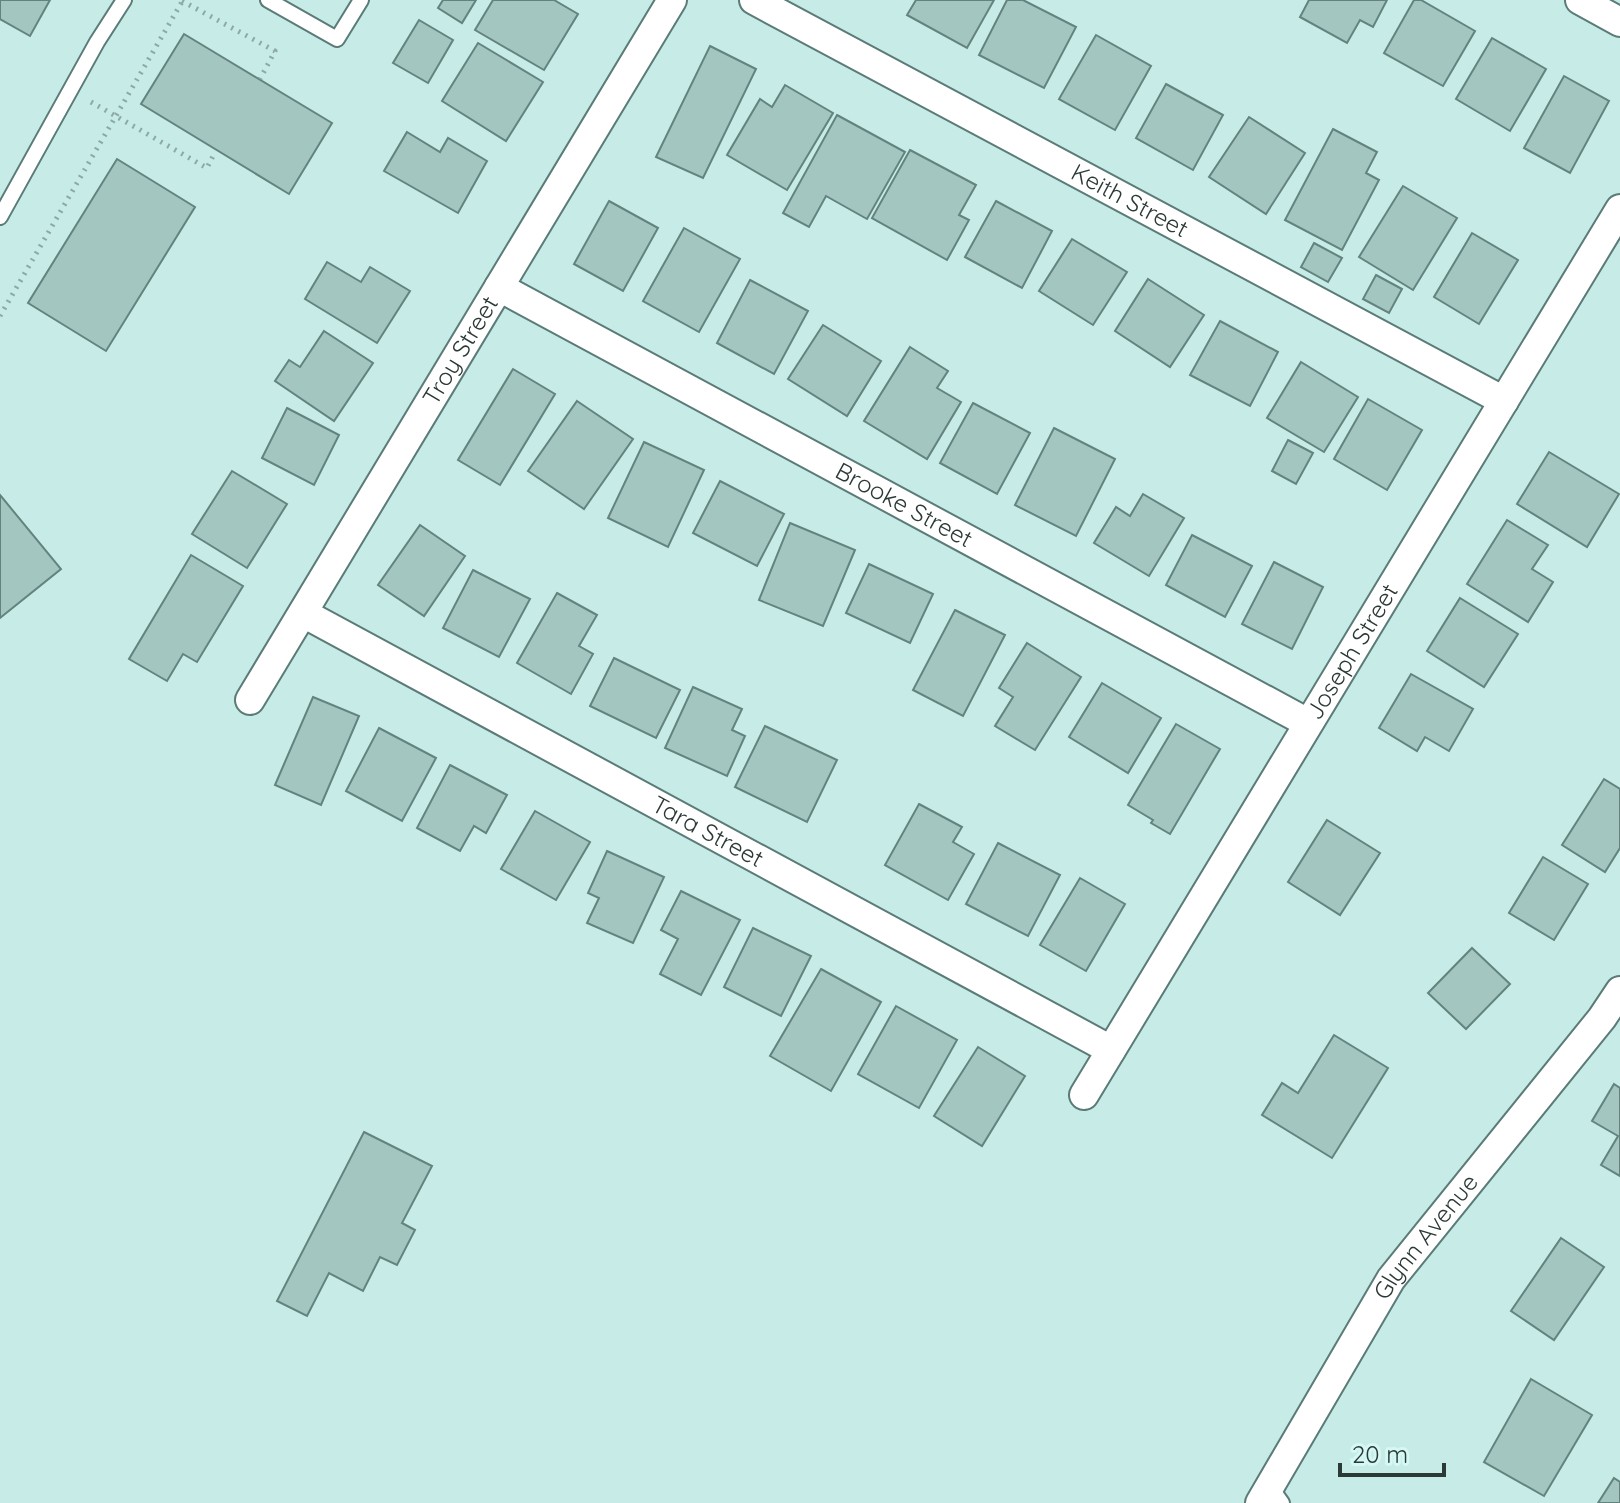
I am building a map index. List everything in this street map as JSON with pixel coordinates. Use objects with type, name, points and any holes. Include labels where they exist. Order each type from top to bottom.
[{"type":"street","name":"Troy Street","points":[[250,700],[672,0]]},
{"type":"street","name":"Keith Street","points":[[754,0],[1504,401]]},
{"type":"street","points":[[1580,0],[1620,22]]},
{"type":"street","name":"Joseph Street","points":[[1084,1095],[1620,209]]},
{"type":"street","name":"Brooke Street","points":[[499,287],[1308,723]]},
{"type":"street","name":"Tara Street","points":[[303,613],[1111,1050]]},
{"type":"street","name":"Glynn Avenue","points":[[1270,1497],[1391,1279],[1602,1018],[1620,991]]},
{"type":"lane","points":[[0,217],[97,42],[124,0]]},
{"type":"lane","points":[[268,0],[337,39],[361,0]]},
{"type":"path","points":[[0,316],[182,0],[275,51],[260,79]]},
{"type":"path","points":[[71,90],[207,168],[215,152]]},
{"type":"building","points":[[0,0],[50,0],[30,36],[0,19]]},
{"type":"building","points":[[443,0],[476,0],[462,23],[438,8]]},
{"type":"building","points":[[493,0],[554,0],[578,14],[544,70],[475,30]]},
{"type":"building","points":[[916,0],[994,0],[967,48],[907,15]]},
{"type":"building","points":[[1007,0],[1023,0],[1076,27],[1044,88],[979,55]]},
{"type":"building","points":[[1309,0],[1387,0],[1373,27],[1360,20],[1347,43],[1300,17]]},
{"type":"building","points":[[1414,0],[1421,0],[1475,31],[1443,86],[1384,53]]},
{"type":"building","points":[[419,20],[453,40],[428,83],[393,63]]},
{"type":"building","points":[[184,34],[332,123],[289,194],[141,104]]},
{"type":"building","points":[[1096,35],[1151,66],[1115,130],[1059,99]]},
{"type":"building","points":[[1492,38],[1546,69],[1510,131],[1456,99]]},
{"type":"building","points":[[478,43],[543,82],[506,141],[442,101]]},
{"type":"building","points":[[710,46],[756,69],[703,178],[656,157]]},
{"type":"building","points":[[1564,76],[1609,101],[1570,173],[1524,148]]},
{"type":"building","points":[[1166,84],[1223,115],[1193,170],[1136,138]]},
{"type":"building","points":[[785,85],[833,113],[787,190],[727,155],[760,99],[772,107]]},
{"type":"building","points":[[837,115],[905,152],[867,219],[826,196],[809,227],[783,213]]},
{"type":"building","points":[[1249,117],[1305,153],[1266,214],[1209,177]]},
{"type":"building","points":[[1333,129],[1377,152],[1366,173],[1379,180],[1342,250],[1285,220]]},
{"type":"building","points":[[407,132],[440,152],[448,138],[487,161],[458,213],[384,171]]},
{"type":"building","points":[[910,150],[976,185],[959,215],[969,220],[947,260],[872,218]]},
{"type":"building","points":[[117,159],[195,207],[106,351],[28,303]]},
{"type":"building","points":[[1403,186],[1457,218],[1413,290],[1359,257]]},
{"type":"building","points":[[609,201],[658,228],[623,291],[574,264]]},
{"type":"building","points":[[996,201],[1052,231],[1022,288],[965,257]]},
{"type":"building","points":[[684,228],[740,259],[699,332],[643,301]]},
{"type":"building","points":[[1472,233],[1518,260],[1479,324],[1434,297]]},
{"type":"building","points":[[1072,239],[1127,272],[1093,325],[1039,291]]},
{"type":"building","points":[[1314,243],[1342,258],[1328,282],[1301,267]]},
{"type":"building","points":[[327,262],[361,282],[370,267],[410,291],[377,343],[305,299]]},
{"type":"building","points":[[1376,275],[1402,289],[1389,313],[1363,299]]},
{"type":"building","points":[[1148,279],[1204,315],[1170,367],[1115,331]]},
{"type":"building","points":[[750,280],[808,311],[774,374],[717,343]]},
{"type":"building","points":[[1220,321],[1278,352],[1250,406],[1190,375]]},
{"type":"building","points":[[823,325],[881,361],[847,416],[788,379]]},
{"type":"building","points":[[324,331],[373,363],[334,421],[275,381],[289,360],[300,367]]},
{"type":"building","points":[[910,347],[948,371],[937,388],[961,402],[927,459],[864,421]]},
{"type":"building","points":[[1301,362],[1358,397],[1324,452],[1267,418]]},
{"type":"building","points":[[513,369],[555,394],[500,485],[458,460]]},
{"type":"building","points":[[1368,399],[1422,430],[1387,490],[1334,459]]},
{"type":"building","points":[[577,401],[633,439],[584,509],[528,471]]},
{"type":"building","points":[[973,403],[1030,433],[997,494],[940,463]]},
{"type":"building","points":[[287,408],[339,435],[314,485],[262,458]]},
{"type":"building","points":[[1054,428],[1115,459],[1076,536],[1015,505]]},
{"type":"building","points":[[1288,440],[1313,453],[1296,484],[1272,471]]},
{"type":"building","points":[[644,442],[704,470],[668,547],[608,518]]},
{"type":"building","points":[[1549,452],[1619,494],[1587,547],[1517,504]]},
{"type":"building","points":[[232,471],[287,504],[247,568],[192,534]]},
{"type":"building","points":[[720,481],[784,514],[757,566],[693,533]]},
{"type":"building","points":[[1143,494],[1184,518],[1149,576],[1094,543],[1116,507],[1130,516]]},
{"type":"building","points":[[0,495],[61,569],[0,618]]},
{"type":"building","points":[[1507,520],[1548,545],[1532,569],[1553,582],[1528,622],[1467,584]]},
{"type":"building","points":[[790,523],[855,550],[823,626],[759,600]]},
{"type":"building","points":[[420,525],[465,556],[424,616],[378,585]]},
{"type":"building","points":[[1192,535],[1252,566],[1225,617],[1166,585]]},
{"type":"building","points":[[191,555],[243,586],[197,662],[183,654],[167,681],[129,659]]},
{"type":"building","points":[[1274,562],[1323,587],[1292,649],[1242,624]]},
{"type":"building","points":[[869,564],[933,594],[910,643],[846,613]]},
{"type":"building","points":[[473,570],[530,599],[499,657],[443,628]]},
{"type":"building","points":[[557,593],[597,615],[579,646],[593,654],[571,694],[517,663]]},
{"type":"building","points":[[1460,598],[1518,634],[1484,687],[1427,651]]},
{"type":"building","points":[[955,610],[1005,635],[963,716],[913,690]]},
{"type":"building","points":[[1027,643],[1081,677],[1035,750],[995,726],[1013,697],[999,688]]},
{"type":"building","points":[[614,658],[680,690],[656,738],[590,706]]},
{"type":"building","points":[[1411,674],[1473,709],[1449,751],[1425,737],[1417,751],[1379,728]]},
{"type":"building","points":[[1102,683],[1161,718],[1128,773],[1069,737]]},
{"type":"building","points":[[693,687],[742,709],[732,730],[745,736],[727,776],[665,748]]},
{"type":"building","points":[[313,697],[359,716],[321,805],[275,785]]},
{"type":"building","points":[[1176,724],[1220,749],[1170,834],[1128,805]]},
{"type":"building","points":[[765,726],[837,760],[807,822],[735,787]]},
{"type":"building","points":[[379,728],[436,758],[402,821],[346,791]]},
{"type":"building","points":[[450,765],[507,795],[486,833],[474,826],[460,851],[417,828]]},
{"type":"building","points":[[1604,779],[1620,789],[1620,848],[1605,872],[1562,845]]},
{"type":"building","points":[[919,804],[962,827],[953,842],[974,854],[948,900],[885,865]]},
{"type":"building","points":[[535,811],[590,842],[556,900],[501,869]]},
{"type":"building","points":[[1327,820],[1380,853],[1340,915],[1288,882]]},
{"type":"building","points":[[998,843],[1060,875],[1028,936],[966,904]]},
{"type":"building","points":[[607,851],[664,877],[633,943],[587,923],[599,898],[588,893]]},
{"type":"building","points":[[1543,857],[1588,884],[1554,940],[1509,913]]},
{"type":"building","points":[[1080,878],[1125,904],[1086,971],[1040,945]]},
{"type":"building","points":[[681,891],[740,920],[701,995],[660,974],[678,939],[661,930]]},
{"type":"building","points":[[753,928],[811,956],[781,1016],[724,987]]},
{"type":"building","points":[[1472,948],[1510,984],[1466,1029],[1428,993]]},
{"type":"building","points":[[821,969],[881,1002],[831,1091],[770,1056]]},
{"type":"building","points":[[896,1006],[957,1040],[919,1108],[858,1074]]},
{"type":"building","points":[[1334,1035],[1388,1068],[1332,1158],[1262,1115],[1282,1083],[1298,1093]]},
{"type":"building","points":[[978,1047],[1025,1076],[982,1146],[934,1116]]},
{"type":"building","points":[[1614,1084],[1620,1088],[1620,1176],[1601,1165],[1618,1136],[1592,1121]]},
{"type":"building","points":[[364,1132],[432,1166],[402,1223],[415,1230],[397,1265],[380,1257],[363,1291],[329,1273],[307,1316],[277,1301]]},
{"type":"building","points":[[1561,1238],[1604,1267],[1554,1340],[1511,1311]]},
{"type":"building","points":[[1531,1379],[1592,1415],[1544,1496],[1484,1462]]},
{"type":"building","points":[[1614,1478],[1620,1482],[1620,1503],[1598,1503]]}]
